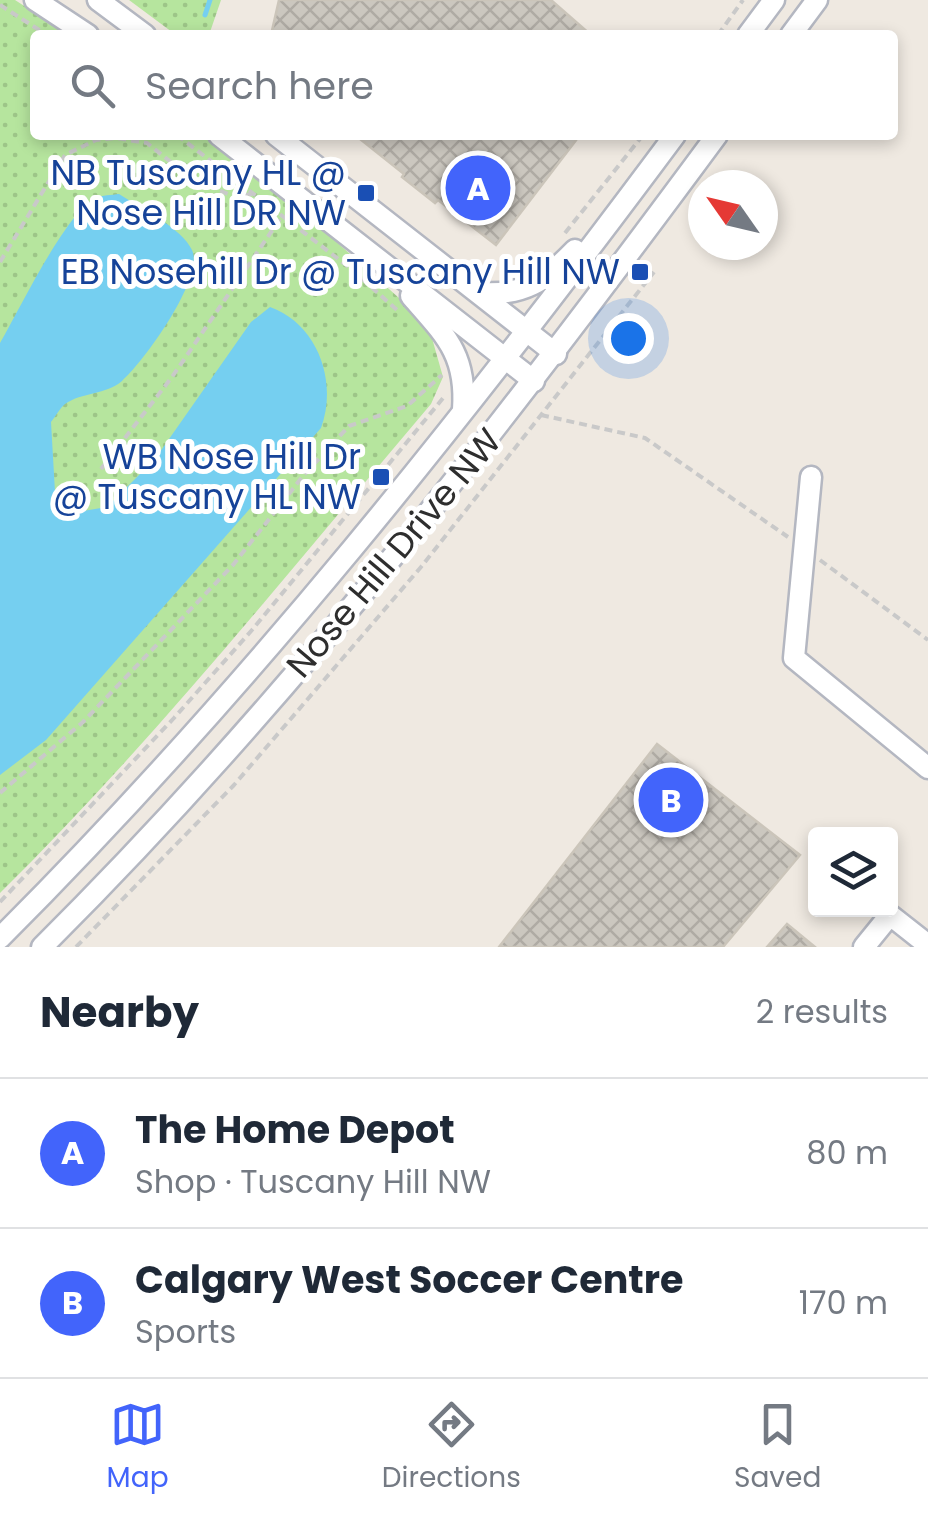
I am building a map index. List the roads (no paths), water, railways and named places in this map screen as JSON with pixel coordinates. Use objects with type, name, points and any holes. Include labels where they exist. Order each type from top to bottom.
[{"type":"street","points":[[34,0],[80,30]]},
{"type":"street","points":[[98,0],[138,30]]},
{"type":"street","points":[[752,30],[774,0]]},
{"type":"street","points":[[795,30],[817,0]]},
{"type":"street","points":[[225,140],[534,381]]},
{"type":"street","points":[[282,140],[556,354]]},
{"type":"street","name":"Nose Hill Drive NW","points":[[0,938],[197,732],[338,566],[505,358],[671,140]]},
{"type":"street","name":"Nose Hill Drive NW","points":[[42,947],[297,672],[556,354],[713,140]]},
{"type":"street","points":[[479,293],[506,295],[544,279],[644,176]]},
{"type":"street","points":[[380,262],[427,314],[459,358],[465,382],[462,412]]},
{"type":"street","points":[[811,477],[794,658],[928,768]]},
{"type":"street","points":[[864,947],[890,915],[928,945]]},
{"type":"water","points":[[119,194],[179,234],[192,250],[194,263],[170,318],[132,371],[116,386],[65,404],[51,422],[55,492],[66,505],[83,511],[107,507],[155,459],[251,322],[270,307],[287,315],[312,341],[325,374],[326,410],[321,428],[46,740],[0,775],[0,343],[71,222],[96,198]]},
{"type":"waterway","points":[[205,15],[210,0]]},
{"type":"place","name":"The Home Depot","points":[[478,188]]},
{"type":"place","name":"NB Tuscany HL @ Nose Hill DR NW","points":[[366,193]]},
{"type":"place","name":"EB Nosehill Dr @ Tuscany Hill NW","points":[[640,272]]},
{"type":"place","name":"WB Nose Hill Dr @ Tuscany HL NW","points":[[381,477]]},
{"type":"place","name":"Calgary West Soccer Centre","points":[[671,800]]}]
